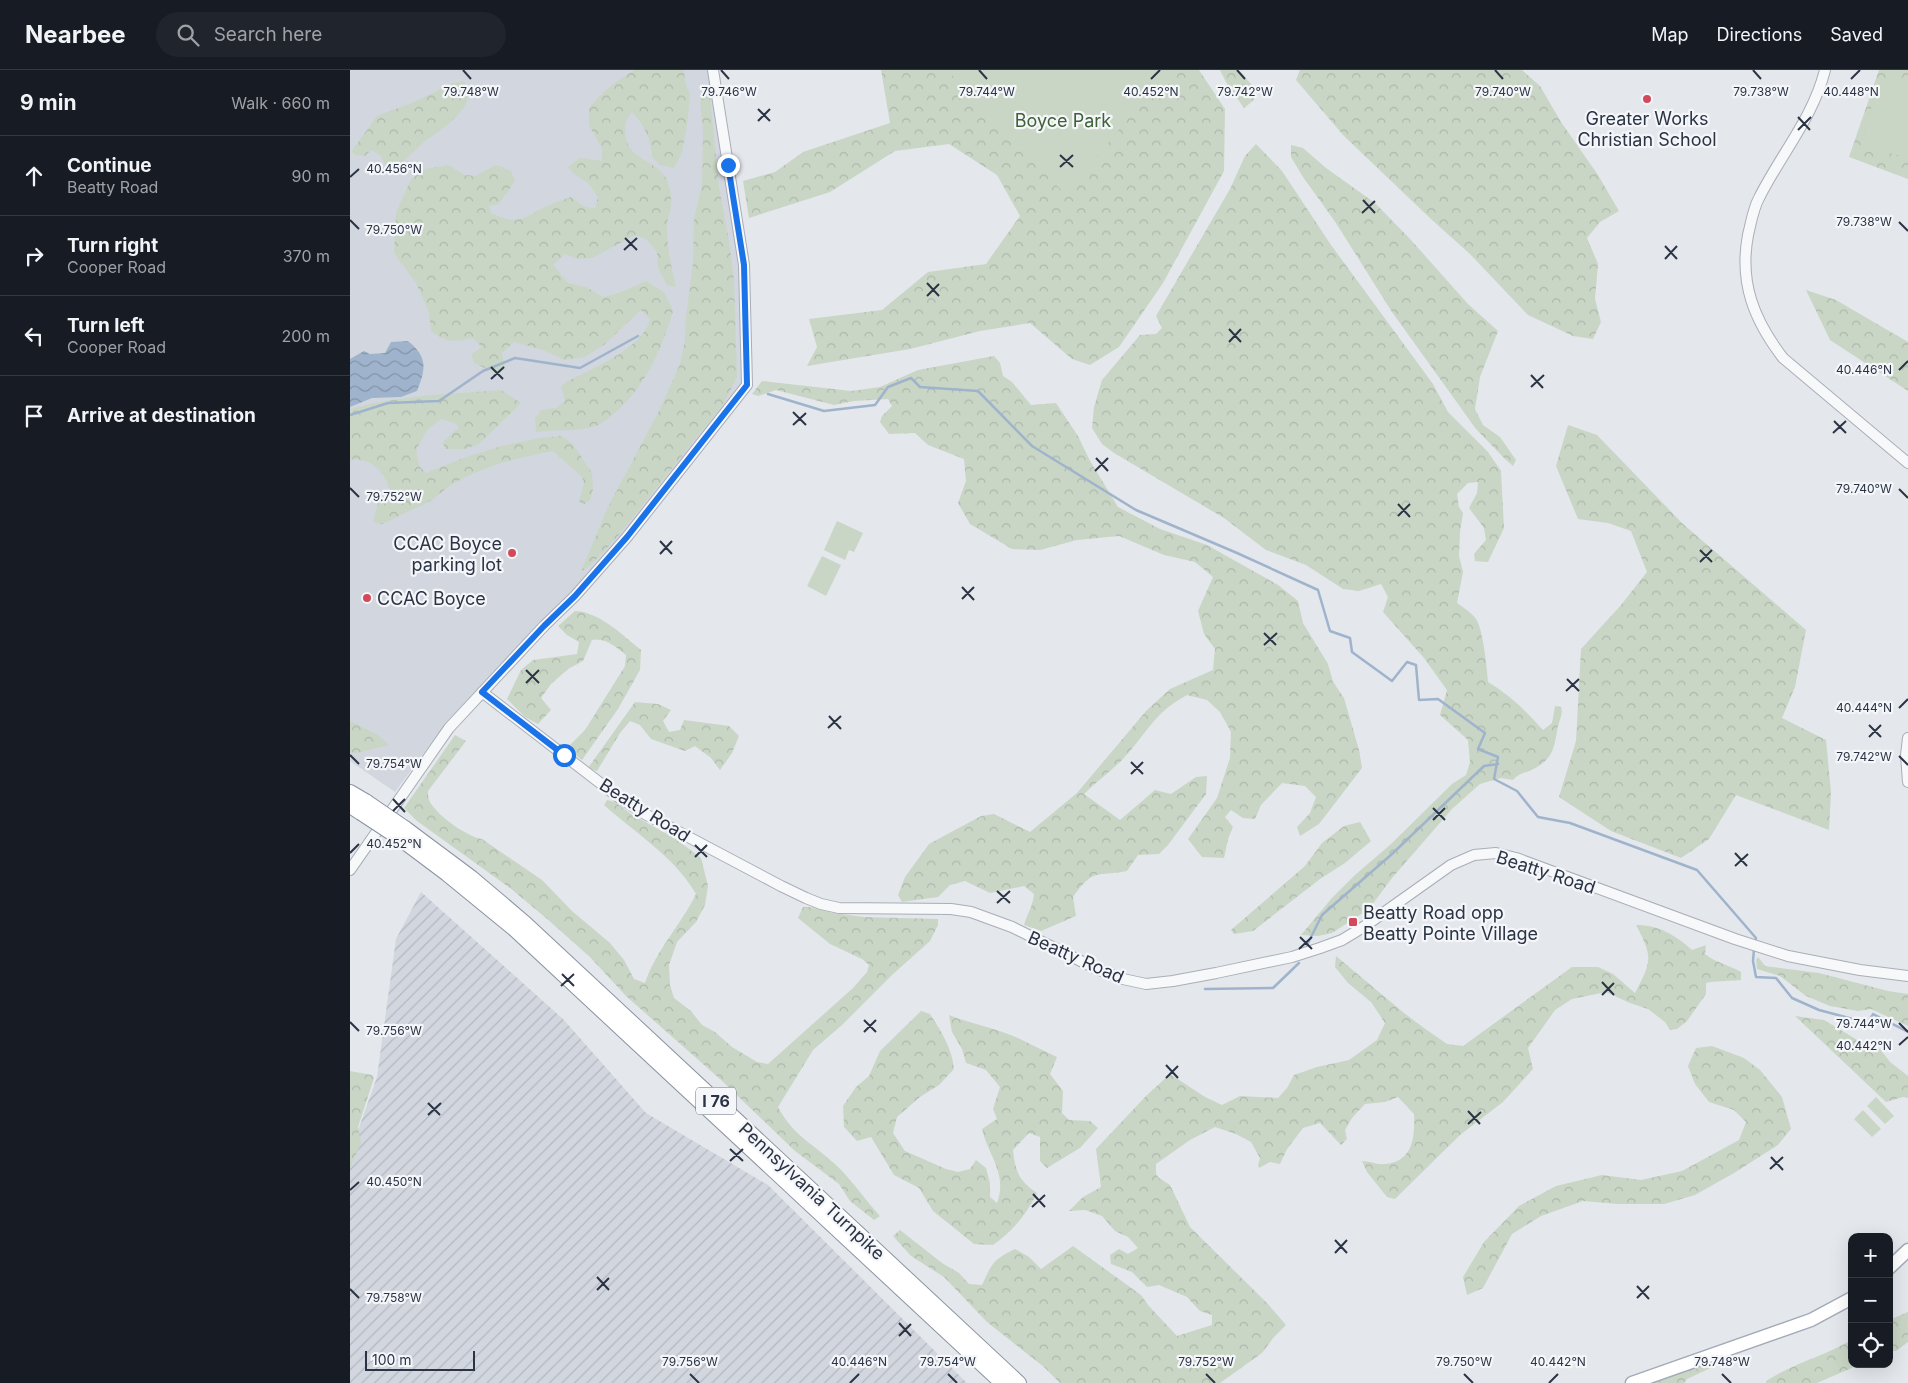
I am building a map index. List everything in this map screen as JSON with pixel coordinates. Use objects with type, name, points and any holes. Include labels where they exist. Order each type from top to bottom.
[{"type":"highway","name":"Pennsylvania Turnpike","points":[[350,792],[360,807],[472,878],[524,923],[1019,1383]]},
{"type":"highway","name":"Pennsylvania Turnpike","points":[[402,833],[447,874],[513,928],[1002,1383]]},
{"type":"main road","points":[[1893,1264],[1908,1250]]},
{"type":"main road","points":[[1632,1383],[1810,1320],[1848,1300]]},
{"type":"street","points":[[350,870],[448,728],[544,626],[575,596],[627,537],[747,385],[744,265],[713,70]]},
{"type":"street","points":[[1825,70],[1821,88],[1812,109],[1758,199],[1746,246],[1744,269],[1748,292],[1769,339],[1783,358],[1908,463]]},
{"type":"street","name":"Beatty Road","points":[[482,692],[616,796],[645,814],[806,898],[839,908],[951,909],[971,912],[1012,927],[1098,970],[1123,979],[1146,984],[1173,981],[1292,957],[1342,940],[1365,926],[1451,865],[1474,855],[1496,853],[1516,858],[1735,939],[1788,956],[1860,970],[1908,976]]},
{"type":"street","points":[[1908,738],[1906,755],[1908,782]]},
{"type":"shaded area","points":[[350,70],[708,70],[739,265],[743,383],[624,534],[573,593],[542,621],[445,724],[395,792],[350,761]]},
{"type":"shaded area","points":[[421,892],[563,1019],[646,1113],[768,1185],[967,1383],[350,1383],[350,1153],[377,1077],[396,939]]},
{"type":"green space","points":[[635,70],[684,70],[685,81],[690,95],[682,153],[674,168],[660,165],[652,157],[646,133],[632,112],[625,126],[627,142],[631,149],[662,173],[668,183],[671,193],[671,209],[667,223],[668,241],[676,287],[667,285],[658,268],[657,252],[646,239],[635,235],[592,258],[578,259],[565,254],[553,265],[568,283],[586,287],[603,297],[619,293],[646,281],[664,292],[673,311],[663,340],[650,368],[633,394],[612,415],[600,424],[589,428],[536,432],[535,419],[541,410],[556,408],[565,401],[561,387],[566,382],[602,364],[628,348],[646,329],[650,319],[641,310],[605,344],[585,357],[564,360],[543,350],[514,342],[502,353],[505,368],[497,374],[474,363],[472,354],[482,347],[473,338],[446,340],[431,331],[429,312],[416,283],[394,253],[396,213],[411,179],[426,169],[448,165],[465,175],[475,176],[496,165],[511,171],[515,181],[499,204],[489,206],[491,213],[501,217],[515,220],[521,219],[549,205],[571,197],[585,207],[595,208],[598,197],[589,184],[573,173],[568,167],[580,158],[602,161],[602,149],[589,125],[589,108],[610,87]]},
{"type":"green space","points":[[881,70],[1199,70],[1225,109],[1224,171],[1163,283],[1119,347],[1090,365],[1072,359],[1030,323],[980,331],[910,349],[807,366],[817,347],[809,319],[882,310],[928,272],[986,264],[1020,216],[997,175],[949,144],[895,151],[830,192],[749,218],[743,181],[775,172],[803,152],[890,123]]},
{"type":"green space","name":"Boyce Park","points":[[947,70],[1167,70],[1066,195]]},
{"type":"green space","points":[[1220,70],[1239,70],[1257,91],[1254,100],[1244,108],[1227,84]]},
{"type":"green space","points":[[1300,70],[1522,70],[1540,86],[1619,211],[1600,222],[1587,238],[1598,264],[1595,299],[1601,322],[1593,339],[1573,336],[1528,315],[1470,254],[1344,136],[1296,80]]},
{"type":"green space","points":[[1879,70],[1908,70],[1908,179],[1849,157]]},
{"type":"green space","points":[[1880,77],[1908,82],[1908,158],[1861,145]]},
{"type":"green space","points":[[464,81],[468,91],[463,109],[448,125],[423,143],[394,170],[386,167],[381,156],[371,150],[365,156],[356,155],[351,152],[377,116],[414,102],[453,83]]},
{"type":"green space","points":[[700,97],[710,97],[719,187],[730,247],[734,280],[737,377],[724,403],[619,535],[593,563],[581,572],[607,509],[660,409],[680,364],[685,341],[693,262],[694,219],[702,184],[703,130]]},
{"type":"green space","points":[[1256,144],[1282,171],[1331,245],[1433,384],[1448,412],[1488,452],[1501,471],[1504,528],[1488,562],[1475,561],[1474,554],[1486,540],[1484,528],[1469,508],[1477,493],[1478,482],[1468,483],[1457,494],[1459,507],[1463,513],[1459,556],[1463,572],[1457,603],[1472,614],[1481,631],[1488,682],[1517,704],[1543,730],[1552,723],[1555,706],[1561,707],[1562,710],[1553,750],[1543,763],[1534,769],[1518,775],[1513,780],[1501,778],[1480,784],[1452,809],[1392,878],[1369,909],[1332,933],[1318,936],[1301,935],[1331,899],[1355,875],[1390,845],[1452,784],[1466,775],[1470,762],[1468,740],[1440,715],[1447,690],[1424,658],[1383,612],[1388,597],[1381,584],[1359,591],[1343,589],[1306,565],[1266,550],[1224,518],[1114,453],[1102,444],[1092,428],[1094,407],[1102,380],[1140,335],[1156,334],[1162,328],[1156,316],[1230,189],[1245,156]]},
{"type":"green space","points":[[1291,145],[1303,148],[1326,168],[1375,203],[1468,304],[1498,331],[1480,377],[1475,409],[1483,425],[1500,437],[1516,460],[1513,466],[1476,429],[1392,312],[1336,223],[1303,177],[1291,157]]},
{"type":"green space","points":[[1806,290],[1836,300],[1908,342],[1908,391],[1830,340]]},
{"type":"green space","points":[[994,356],[1000,363],[1003,376],[1012,382],[1031,405],[1056,403],[1078,436],[1089,459],[1118,507],[1160,529],[1207,545],[1278,585],[1298,601],[1303,623],[1328,664],[1333,682],[1344,698],[1359,750],[1362,768],[1319,824],[1300,836],[1297,827],[1310,813],[1316,797],[1305,786],[1282,783],[1261,805],[1255,819],[1243,818],[1231,810],[1225,817],[1233,827],[1224,858],[1202,857],[1188,839],[1217,798],[1230,758],[1231,732],[1220,712],[1207,700],[1187,695],[1166,709],[1122,760],[1084,794],[1120,820],[1155,790],[1171,794],[1196,777],[1207,776],[1206,794],[1168,845],[1159,854],[1138,855],[1127,871],[1091,877],[1073,897],[1076,916],[1041,931],[1024,925],[1034,894],[1024,886],[990,893],[965,881],[950,885],[938,897],[902,902],[898,895],[905,877],[929,844],[981,816],[994,814],[1030,832],[1077,793],[1146,711],[1170,689],[1213,670],[1215,649],[1204,634],[1198,611],[1213,577],[1195,562],[1164,555],[1119,536],[1077,540],[1040,550],[1012,549],[970,524],[958,503],[966,481],[964,459],[928,445],[915,433],[889,434],[880,422],[882,416],[892,406],[888,399],[854,401],[834,405],[776,390],[758,396],[752,394],[762,381],[851,391],[880,387],[918,370]]},
{"type":"green space","points":[[501,390],[521,403],[479,444],[465,449],[445,449],[443,442],[459,428],[456,424],[441,419],[427,430],[416,450],[419,466],[426,473],[466,457],[502,446],[540,438],[561,436],[573,444],[592,473],[593,489],[590,500],[583,505],[579,501],[584,483],[582,477],[553,451],[511,460],[472,474],[445,489],[432,500],[383,524],[373,522],[378,503],[390,491],[381,472],[371,463],[350,460],[350,409],[406,398]]},
{"type":"green space","points":[[1568,425],[1597,435],[1683,524],[1806,630],[1795,687],[1782,718],[1826,740],[1831,792],[1829,830],[1736,795],[1709,839],[1681,858],[1611,831],[1559,797],[1576,741],[1581,649],[1621,605],[1647,572],[1631,531],[1608,523],[1578,519],[1556,466]]},
{"type":"green space","points":[[837,521],[863,533],[854,552],[849,550],[845,560],[824,550]]},
{"type":"green space","points":[[822,556],[841,565],[826,596],[807,586]]},
{"type":"green space","points":[[575,611],[593,615],[602,620],[641,650],[640,670],[618,709],[582,760],[567,748],[585,730],[625,666],[626,655],[606,641],[592,640],[583,661],[568,669],[551,684],[541,698],[551,710],[538,724],[525,717],[507,699],[521,670],[533,660],[577,654],[579,642],[567,635],[558,626]]},
{"type":"green space","points":[[635,702],[658,704],[671,710],[663,721],[669,732],[680,730],[684,720],[729,726],[739,736],[732,753],[720,770],[711,758],[695,746],[685,751],[651,739],[640,725],[630,721],[620,733],[597,771],[588,768]]},
{"type":"green space","points":[[350,721],[378,735],[389,745],[357,753],[350,752]]},
{"type":"green space","points":[[455,735],[466,741],[428,791],[429,800],[434,808],[453,825],[482,839],[542,880],[572,911],[610,943],[624,960],[634,979],[645,983],[662,949],[696,894],[677,868],[666,857],[604,805],[607,800],[615,802],[631,814],[676,839],[701,858],[708,886],[705,905],[696,922],[677,942],[669,965],[670,985],[674,998],[691,1011],[702,1025],[715,1032],[732,1047],[757,1062],[768,1064],[853,988],[867,972],[869,965],[862,959],[830,944],[798,918],[803,907],[864,917],[938,919],[938,925],[930,941],[813,1050],[778,1107],[791,1126],[843,1172],[880,1216],[874,1220],[850,1201],[839,1184],[795,1151],[720,1079],[626,996],[590,957],[546,918],[510,888],[417,821],[404,808]]},
{"type":"green space","points":[[1360,822],[1371,841],[1345,863],[1320,879],[1253,931],[1234,934],[1231,930],[1305,866],[1322,843],[1344,826]]},
{"type":"green space","points":[[1636,925],[1644,925],[1666,932],[1692,950],[1706,945],[1705,954],[1741,972],[1741,980],[1706,983],[1706,994],[1687,1021],[1677,1029],[1670,1030],[1665,1022],[1648,1009],[1606,992],[1572,999],[1555,1010],[1528,1048],[1533,1069],[1503,1102],[1460,1135],[1395,1199],[1387,1197],[1367,1172],[1362,1161],[1385,1164],[1401,1159],[1407,1153],[1413,1139],[1414,1114],[1398,1097],[1385,1102],[1365,1104],[1352,1118],[1345,1130],[1347,1139],[1341,1145],[1320,1123],[1303,1128],[1287,1149],[1280,1164],[1270,1162],[1259,1168],[1260,1158],[1251,1142],[1236,1134],[1215,1127],[1190,1140],[1156,1164],[1156,1174],[1170,1185],[1190,1227],[1267,1303],[1286,1325],[1262,1353],[1220,1383],[1060,1383],[1044,1367],[987,1322],[944,1277],[911,1256],[893,1236],[900,1230],[942,1263],[959,1273],[969,1284],[982,1285],[994,1263],[1015,1249],[1029,1257],[1041,1269],[1073,1246],[1141,1295],[1177,1336],[1212,1325],[1212,1315],[1200,1311],[1187,1297],[1159,1285],[1147,1287],[1132,1272],[1111,1264],[1110,1255],[1119,1249],[1128,1254],[1138,1248],[1128,1237],[1115,1231],[1102,1216],[1085,1210],[1069,1211],[1083,1197],[1101,1187],[1096,1149],[1146,1096],[1170,1074],[1205,1097],[1222,1105],[1240,1096],[1278,1098],[1287,1088],[1294,1075],[1317,1067],[1349,1060],[1377,1040],[1385,1023],[1371,1002],[1348,983],[1335,967],[1336,956],[1424,1028],[1447,1044],[1463,1046],[1572,967],[1598,967],[1613,974],[1635,993],[1645,973],[1648,959],[1648,952]]},
{"type":"green space","points":[[1758,957],[1765,966],[1819,973],[1888,991],[1908,994],[1908,1026],[1871,1009],[1858,1011],[1830,1006],[1806,996],[1780,976],[1757,969],[1756,960]]},
{"type":"green space","points":[[921,1011],[930,1014],[942,1033],[951,1054],[954,1069],[939,1085],[920,1097],[897,1117],[893,1133],[905,1151],[946,1169],[958,1172],[970,1169],[976,1160],[986,1168],[990,1183],[990,1197],[997,1203],[1000,1193],[999,1174],[982,1129],[997,1119],[993,1109],[1000,1087],[986,1070],[966,1063],[962,1049],[952,1032],[949,1015],[1023,1040],[1057,1057],[1050,1074],[1063,1091],[1062,1113],[1069,1120],[1090,1121],[1098,1128],[1080,1148],[1047,1168],[1040,1161],[1040,1137],[1029,1133],[1013,1150],[1019,1175],[1037,1193],[1018,1222],[993,1245],[974,1244],[933,1211],[919,1188],[894,1175],[871,1137],[857,1141],[844,1127],[843,1106],[856,1087],[869,1076],[880,1051]]},
{"type":"green space","points":[[1795,1016],[1824,1020],[1859,1041],[1880,1049],[1890,1062],[1908,1076],[1908,1098],[1903,1097],[1886,1102]]},
{"type":"green space","points":[[1712,1046],[1744,1058],[1760,1070],[1782,1097],[1791,1129],[1778,1145],[1695,1195],[1664,1204],[1618,1204],[1583,1201],[1541,1216],[1512,1234],[1483,1288],[1467,1295],[1463,1277],[1484,1242],[1519,1206],[1556,1186],[1602,1175],[1641,1180],[1682,1171],[1739,1140],[1746,1122],[1734,1110],[1709,1102],[1695,1084],[1688,1066],[1696,1048]]},
{"type":"green space","points":[[350,1071],[372,1075],[374,1078],[358,1127],[361,1143],[350,1168]]},
{"type":"green space","points":[[1876,1097],[1894,1116],[1885,1124],[1867,1106]]},
{"type":"green space","points":[[1863,1110],[1881,1129],[1872,1137],[1854,1119]]},
{"type":"green space","points":[[1908,1312],[1908,1342],[1896,1351],[1893,1351],[1893,1318]]},
{"type":"green space","points":[[1848,1342],[1848,1368],[1852,1368],[1817,1383],[1766,1383],[1766,1381],[1786,1370]]},
{"type":"green space","points":[[1724,1360],[1687,1379],[1684,1383],[1654,1383],[1697,1366]]},
{"type":"water","points":[[408,341],[422,358],[423,370],[417,391],[401,397],[372,398],[350,407],[350,359],[364,351],[370,354],[385,353],[391,342]]},
{"type":"waterway","points":[[350,415],[388,403],[439,401],[483,371],[515,358],[580,368],[638,336]]},
{"type":"waterway","points":[[768,394],[824,411],[875,405],[888,387],[911,378],[920,387],[978,391],[1032,446],[1136,510],[1318,590],[1330,631],[1350,638],[1352,652],[1392,681],[1407,662],[1416,665],[1419,700],[1438,699],[1485,733],[1478,749],[1498,757],[1494,779],[1517,791],[1538,817],[1570,823],[1697,870],[1756,938],[1755,944]]},
{"type":"waterway","points":[[1307,945],[1322,915],[1392,854],[1484,766],[1498,764]]},
{"type":"waterway","points":[[1754,949],[1753,961],[1756,977],[1776,978],[1792,998],[1819,1010],[1868,1023],[1873,1014],[1908,1032]]},
{"type":"waterway","points":[[1205,989],[1273,988],[1299,963]]},
{"type":"place","name":"Greater Works Christian School","points":[[1647,99]]},
{"type":"place","name":"CCAC Boyce parking lot","points":[[512,553]]},
{"type":"place","name":"CCAC Boyce","points":[[367,598]]},
{"type":"place","name":"Beatty Road opp Beatty Pointe Village","points":[[1353,922]]},
{"type":"route","points":[[564,755],[482,692],[575,596],[627,537],[747,385],[744,265],[728,165]]}]
